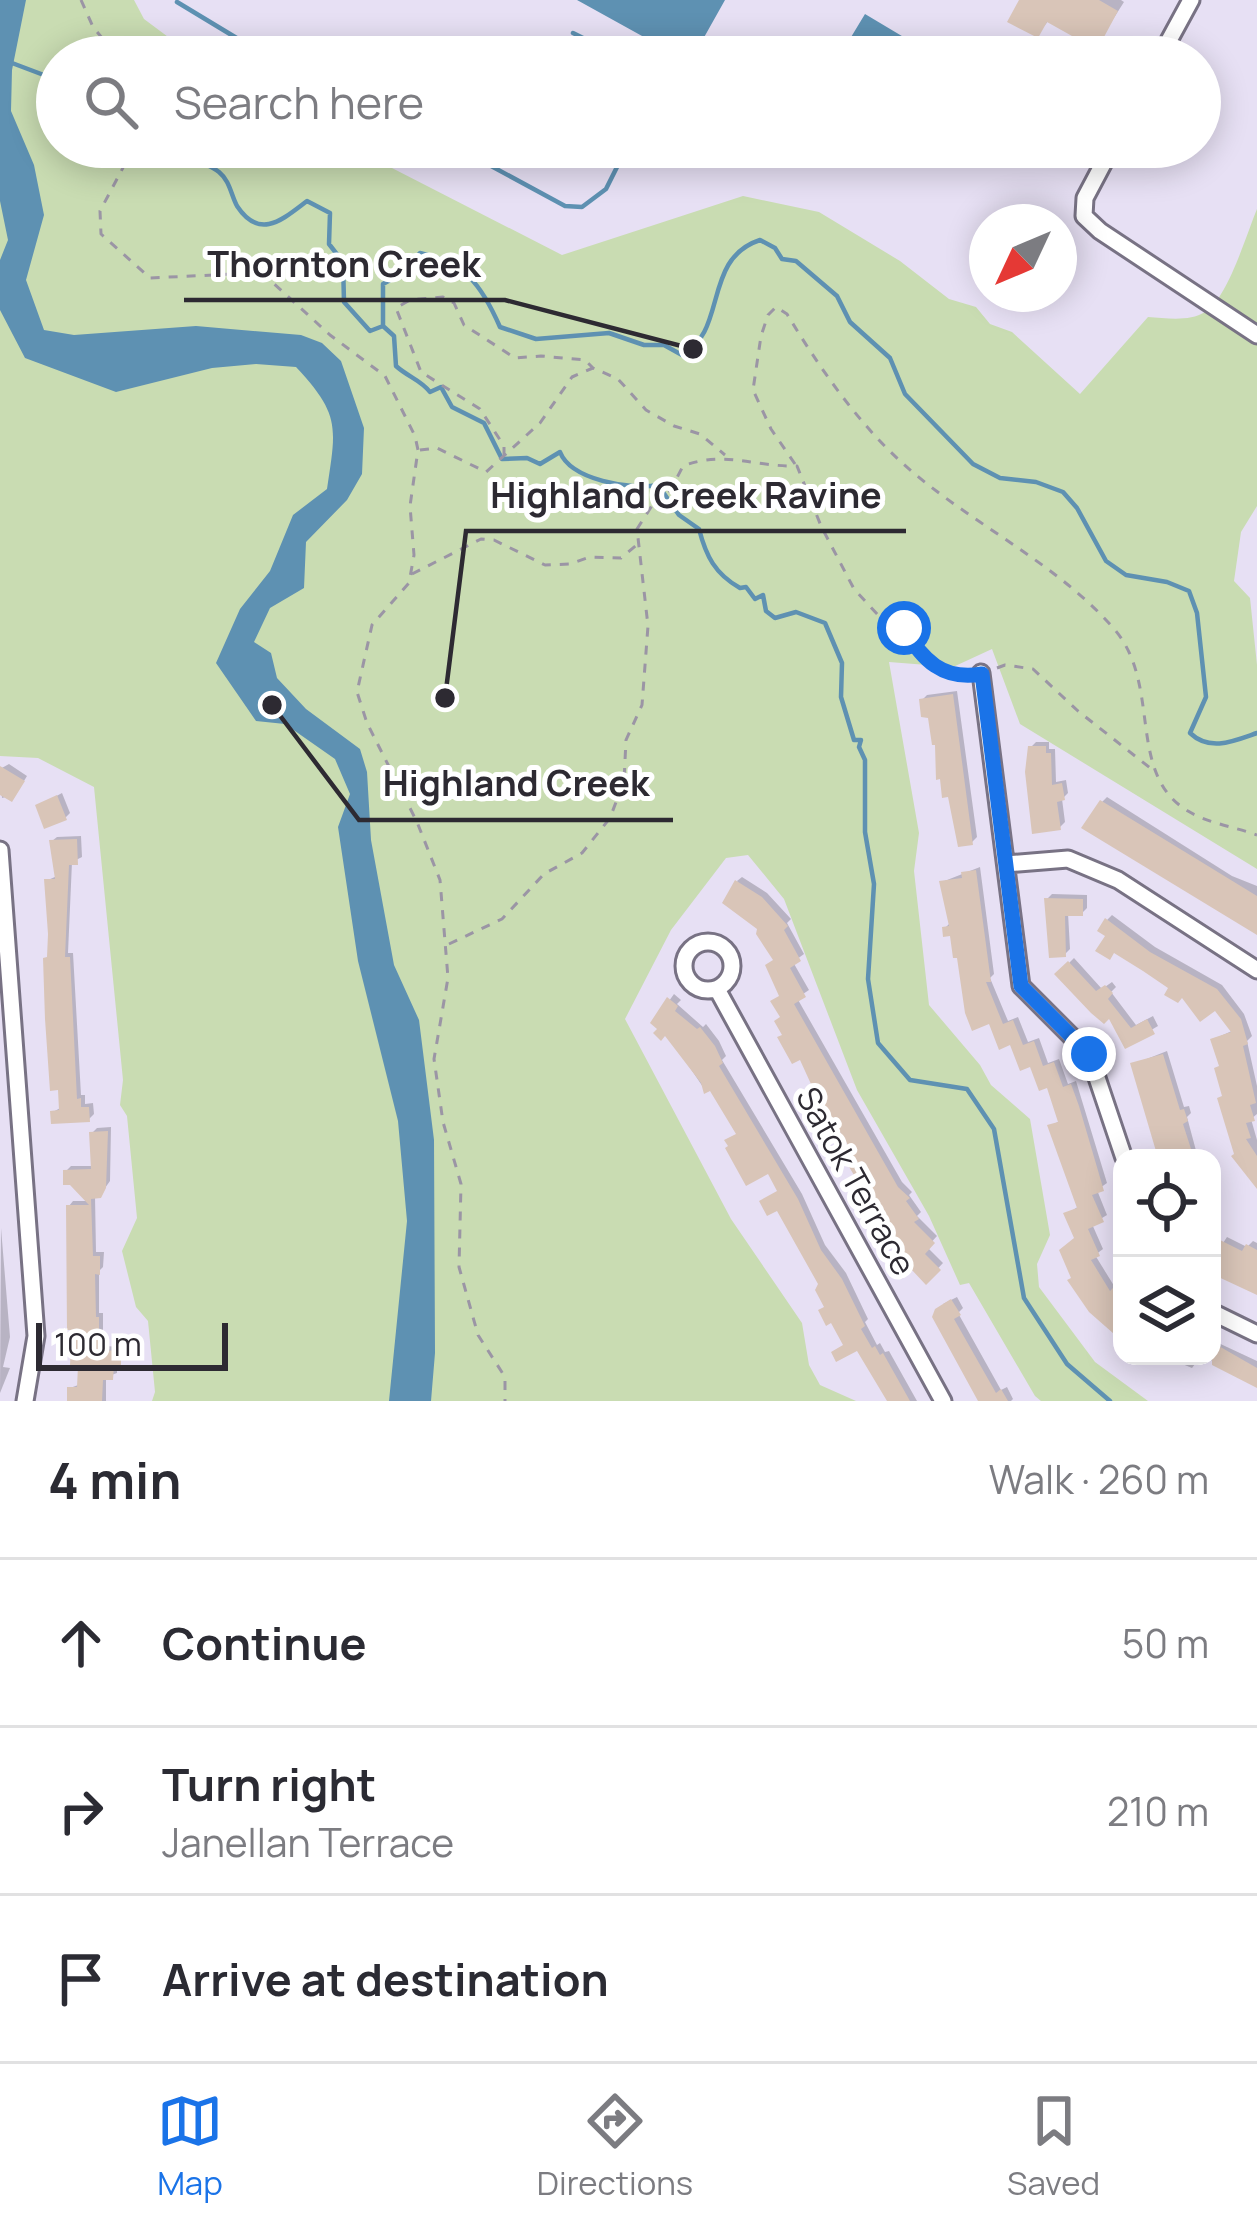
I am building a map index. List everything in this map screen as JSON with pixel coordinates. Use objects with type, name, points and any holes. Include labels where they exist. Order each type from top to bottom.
[{"type":"street","points":[[1171,36],[1191,0]]},
{"type":"street","points":[[1101,168],[1085,198],[1084,216],[1257,335]]},
{"type":"street","points":[[982,674],[1021,986],[1089,1054],[1121,1149]]},
{"type":"street","points":[[0,850],[36,1336],[26,1401]]},
{"type":"street","points":[[1006,864],[1068,859],[1118,880],[1257,970]]},
{"type":"street","name":"Satok Terrace","points":[[717,989],[943,1401]]},
{"type":"street","points":[[1221,1316],[1257,1334]]},
{"type":"path","points":[[81,0],[100,36]]},
{"type":"path","points":[[123,168],[100,211],[100,233],[150,278],[234,274],[257,276],[279,286],[330,335],[385,376],[404,407],[418,450],[410,491],[414,555],[410,574],[404,592],[372,625],[357,692],[367,723],[437,868],[448,978],[434,1059],[443,1123],[461,1184],[458,1267],[478,1335],[505,1377],[505,1401]]},
{"type":"path","points":[[504,456],[504,446],[480,409],[421,372],[396,308],[410,301],[443,297],[454,302],[464,325],[515,358],[585,360],[618,379],[646,410],[700,434],[726,456]]},
{"type":"path","points":[[1154,771],[1033,669],[1005,665],[962,677],[930,664],[904,628],[878,615],[854,589],[796,466],[770,429],[753,390],[761,336],[776,307],[787,314],[860,416],[899,460],[1111,625],[1131,650],[1141,679],[1154,771],[1167,794],[1189,812],[1257,835]]},
{"type":"path","points":[[418,450],[437,448],[486,472],[540,423],[572,377],[593,368]]},
{"type":"path","points":[[448,945],[502,919],[544,874],[582,853],[610,818],[624,781],[626,740],[642,705],[649,626],[637,529],[660,494],[668,495],[683,466],[706,457],[796,466]]},
{"type":"path","points":[[410,574],[481,539],[494,540],[545,566],[590,557],[621,558],[639,543]]},
{"type":"green space","points":[[0,0],[134,0],[144,19],[167,36],[36,36],[36,168],[392,168],[562,255],[743,196],[819,212],[900,261],[949,299],[969,305],[969,312],[980,312],[990,324],[1012,332],[1080,394],[1148,317],[1192,317],[1213,305],[1257,209],[1257,506],[1241,532],[1234,581],[1250,598],[1257,665],[1257,869],[1020,724],[992,649],[953,667],[889,662],[919,833],[914,871],[929,1005],[991,1085],[1030,1119],[1050,1235],[1037,1264],[1039,1287],[1095,1362],[1148,1401],[1041,1401],[1035,1396],[969,1283],[960,1285],[929,1216],[857,1090],[784,899],[748,855],[726,858],[671,930],[625,1019],[731,1219],[802,1323],[809,1365],[820,1385],[856,1401],[152,1401],[148,1321],[136,1307],[122,1251],[137,1218],[127,1116],[120,1105],[123,1080],[94,787],[38,758],[0,756]]},
{"type":"water","points":[[0,0],[26,0],[12,70],[11,111],[34,165],[44,215],[26,280],[44,330],[74,335],[196,326],[301,335],[322,343],[341,361],[364,428],[362,474],[347,500],[306,542],[304,588],[270,608],[254,642],[271,653],[277,678],[306,709],[360,749],[367,772],[371,840],[394,965],[419,1020],[434,1140],[431,1401],[389,1401],[407,1221],[398,1121],[358,961],[338,827],[350,794],[335,759],[285,724],[256,721],[216,663],[240,609],[270,571],[293,515],[327,489],[332,423],[321,398],[296,367],[212,368],[116,392],[25,358],[0,310],[0,260],[8,240],[0,201]]},
{"type":"water","points":[[577,0],[725,0],[705,36],[642,36]]},
{"type":"water","points":[[865,14],[902,36],[852,36]]},
{"type":"building","points":[[1019,0],[1099,0],[1118,11],[1105,36],[1072,36],[1047,22],[1039,36],[1034,36],[1007,22]]},
{"type":"building","points":[[953,694],[973,845],[958,847],[948,797],[942,798],[940,779],[936,780],[935,745],[928,718],[921,717],[919,699]]},
{"type":"building","points":[[1028,746],[1046,746],[1046,753],[1051,753],[1052,785],[1062,783],[1065,800],[1057,802],[1061,830],[1032,834],[1025,772]]},
{"type":"building","points":[[0,766],[25,781],[12,802],[0,795]]},
{"type":"building","points":[[57,795],[67,820],[44,829],[35,805]]},
{"type":"building","points":[[1100,800],[1257,896],[1257,935],[1081,828]]},
{"type":"building","points":[[77,839],[78,865],[69,865],[65,957],[70,957],[77,1099],[81,1098],[81,1107],[89,1107],[90,1122],[51,1124],[50,1111],[59,1110],[58,1090],[50,1091],[45,1019],[43,958],[47,957],[48,934],[44,879],[55,879],[49,840]]},
{"type":"building","points":[[976,870],[991,982],[986,982],[1003,1024],[1013,1020],[1023,1045],[1034,1041],[1043,1066],[1054,1062],[1063,1087],[1071,1084],[1079,1106],[1104,1191],[1092,1195],[1104,1222],[1088,1229],[1100,1256],[1091,1260],[1110,1291],[1113,1288],[1113,1333],[1089,1312],[1067,1280],[1071,1278],[1059,1250],[1074,1238],[1063,1213],[1077,1208],[1047,1125],[1058,1122],[1047,1088],[1039,1091],[1030,1067],[1020,1071],[1010,1045],[999,1050],[989,1024],[972,1031],[965,1013],[957,958],[953,958],[950,936],[943,937],[942,927],[949,926],[939,881],[962,878],[961,872]]},
{"type":"building","points":[[735,880],[762,897],[788,926],[784,930],[801,961],[790,968],[806,997],[794,1004],[898,1187],[910,1198],[906,1201],[919,1219],[914,1222],[935,1243],[925,1254],[941,1270],[926,1285],[895,1252],[898,1249],[845,1160],[853,1155],[843,1136],[833,1123],[829,1125],[812,1097],[816,1095],[800,1060],[792,1064],[777,1037],[782,1035],[774,1021],[780,1017],[770,1001],[779,996],[765,965],[773,960],[757,929],[722,903]]},
{"type":"building","points":[[1044,898],[1083,899],[1083,916],[1065,916],[1066,957],[1049,958]]},
{"type":"building","points":[[1105,918],[1150,952],[1217,989],[1241,1019],[1256,1103],[1250,1105],[1255,1121],[1246,1123],[1251,1138],[1246,1139],[1257,1156],[1257,1189],[1231,1156],[1217,1098],[1222,1096],[1214,1068],[1219,1066],[1210,1039],[1231,1032],[1215,1011],[1200,1022],[1182,998],[1178,1003],[1164,995],[1168,988],[1143,971],[1114,953],[1110,960],[1095,951],[1105,936],[1097,931]]},
{"type":"building","points":[[1068,961],[1096,991],[1105,985],[1113,993],[1108,999],[1131,1028],[1147,1019],[1155,1034],[1125,1049],[1109,1019],[1104,1024],[1054,974]]},
{"type":"building","points":[[667,997],[678,1006],[675,1011],[700,1027],[715,1046],[723,1063],[719,1066],[798,1199],[821,1250],[842,1279],[865,1326],[861,1329],[872,1348],[883,1353],[910,1401],[887,1401],[857,1351],[836,1362],[831,1352],[843,1345],[818,1310],[824,1307],[815,1290],[818,1284],[777,1211],[767,1216],[759,1201],[777,1191],[768,1174],[746,1186],[725,1148],[724,1140],[736,1134],[710,1091],[704,1094],[701,1083],[665,1036],[661,1041],[653,1033],[657,1029],[650,1023]]},
{"type":"building","points":[[1163,1054],[1180,1110],[1184,1109],[1188,1121],[1183,1124],[1191,1149],[1155,1149],[1130,1063]]},
{"type":"building","points":[[108,1131],[106,1188],[101,1198],[91,1199],[93,1256],[100,1256],[100,1275],[95,1274],[96,1317],[99,1350],[121,1351],[121,1365],[114,1365],[113,1380],[103,1380],[102,1401],[67,1401],[67,1387],[77,1387],[78,1366],[70,1365],[72,1330],[67,1330],[66,1205],[89,1205],[70,1185],[63,1185],[63,1170],[91,1169],[89,1132]]},
{"type":"building","points":[[1221,1240],[1242,1251],[1246,1244],[1257,1250],[1257,1295],[1221,1278]]},
{"type":"building","points":[[951,1299],[961,1315],[954,1319],[996,1393],[1001,1389],[1008,1401],[978,1401],[932,1317],[935,1309]]},
{"type":"building","points":[[1221,1347],[1257,1368],[1257,1388],[1212,1365],[1221,1365]]},
{"type":"waterway","points":[[177,2],[233,36]]},
{"type":"waterway","points":[[573,33],[579,36]]},
{"type":"waterway","points":[[12,63],[36,72]]},
{"type":"waterway","points":[[212,168],[223,176],[237,206],[254,223],[272,223],[307,201],[330,213],[329,244],[343,262],[344,302],[370,331],[383,326],[383,284],[401,274],[420,253],[449,263],[470,278],[500,327],[536,339],[609,333],[644,345],[664,345],[682,355],[705,330],[722,278],[742,249],[760,240],[775,248],[782,259],[796,261],[837,296],[850,322],[890,358],[905,394],[973,464],[1000,478],[1036,482],[1063,492],[1106,561],[1126,575],[1189,591],[1197,613],[1206,697],[1190,733],[1214,743],[1257,733]]},
{"type":"waterway","points":[[495,168],[565,206],[582,207],[606,189],[616,168]]},
{"type":"waterway","points":[[383,326],[394,336],[396,366],[430,392],[441,387],[452,407],[484,423],[502,459],[527,458],[540,464],[560,452],[566,462],[588,476],[632,486],[658,485],[679,515],[699,529],[708,556],[724,577],[746,587],[755,599],[763,595],[766,611],[775,618],[796,612],[825,623],[842,663],[841,697],[865,760],[865,832],[874,884],[868,979],[878,1043],[910,1080],[967,1089],[994,1129],[1024,1298],[1067,1364],[1110,1401]]},
{"type":"place","name":"Thornton Creek","points":[[693,349]]},
{"type":"place","name":"Highland Creek Ravine","points":[[445,698]]},
{"type":"place","name":"Highland Creek","points":[[272,705]]},
{"type":"route","points":[[904,628],[930,664],[962,677],[982,674],[1021,986],[1089,1054]]}]
